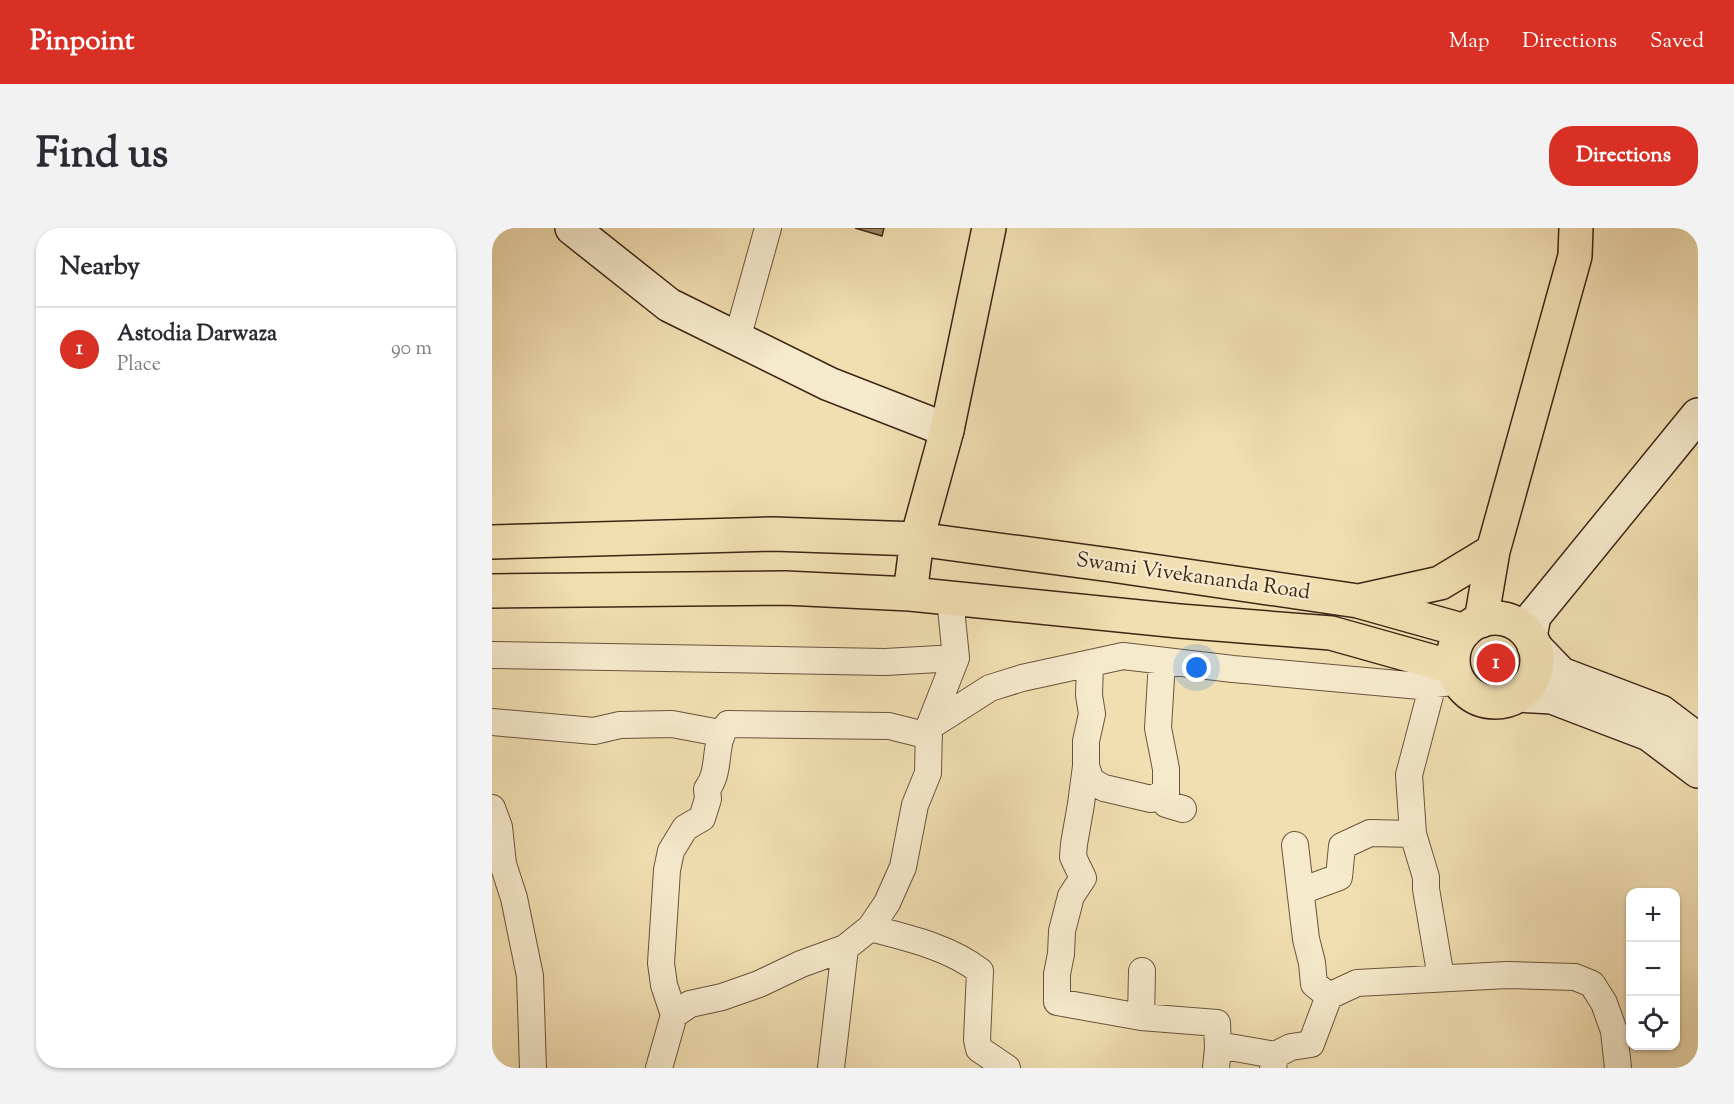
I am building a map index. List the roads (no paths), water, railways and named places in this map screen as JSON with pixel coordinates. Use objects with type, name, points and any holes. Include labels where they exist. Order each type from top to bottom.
[{"type":"main road","points":[[910,594],[917,539],[947,430],[989,228]]},
{"type":"main road","points":[[1473,626],[1499,619],[1513,623],[1532,641],[1537,660],[1536,670],[1530,684],[1518,695],[1505,701],[1480,699],[1448,678],[1455,646],[1473,626],[1575,256],[1576,228]]},
{"type":"main road","name":"Swami Vivekananda Road","points":[[492,542],[772,534],[917,539],[1358,601],[1473,626]]},
{"type":"main road","points":[[1358,601],[1440,583],[1493,551]]},
{"type":"main road","name":"Swami Vivekananda Road","points":[[492,591],[785,588],[910,594],[1168,620],[1331,633],[1448,678]]},
{"type":"street","points":[[572,228],[669,305],[829,384],[947,430]]},
{"type":"street","points":[[737,339],[768,228]]},
{"type":"street","points":[[1698,415],[1685,450],[1534,616],[1532,641],[1561,674],[1661,712],[1698,740]]},
{"type":"street","points":[[674,1015],[690,1004],[722,997],[759,984],[801,964],[845,948],[870,928],[886,903],[903,867],[915,805],[928,773],[929,732],[956,658],[950,598]]},
{"type":"street","points":[[492,655],[885,662],[956,658]]},
{"type":"street","points":[[659,1068],[674,1015],[664,985],[661,963],[666,870],[671,851],[685,828],[702,818],[708,799],[707,789],[714,780],[720,733],[728,724],[889,726],[929,732],[990,688],[1022,678],[1123,656],[1420,686],[1448,678]]},
{"type":"street","points":[[1162,661],[1158,728],[1166,769],[1164,792],[1166,804],[1183,810]]},
{"type":"street","points":[[1090,663],[1089,695],[1092,714],[1086,741],[1086,766],[1073,857],[1083,878],[1071,896],[1062,931],[1053,1008],[1217,1023],[1217,1057],[1274,1061],[1291,1047],[1311,1044],[1329,996],[1357,983],[1507,975],[1575,977],[1592,984],[1604,1003],[1614,1031],[1618,1068]]},
{"type":"street","points":[[1441,978],[1426,877],[1413,834],[1409,775],[1448,678]]},
{"type":"street","points":[[1518,695],[1552,697],[1649,734],[1698,771]]},
{"type":"street","points":[[492,722],[594,732],[620,724],[672,724],[720,733]]},
{"type":"street","points":[[1086,766],[1092,781],[1104,788],[1151,800],[1164,792]]},
{"type":"street","points":[[492,808],[499,827],[503,864],[514,898],[530,976],[533,1068]]},
{"type":"street","points":[[1301,891],[1339,877],[1342,846],[1370,833],[1413,834]]},
{"type":"street","points":[[1295,845],[1306,939],[1314,984],[1329,996]]},
{"type":"street","points":[[870,928],[915,940],[963,958],[980,971],[977,1040],[980,1049],[993,1063]]},
{"type":"street","points":[[831,1068],[845,948]]},
{"type":"street","points":[[1141,1017],[1142,971]]},
{"type":"place","name":"Astodia Darwaza","points":[[1496,663]]}]
